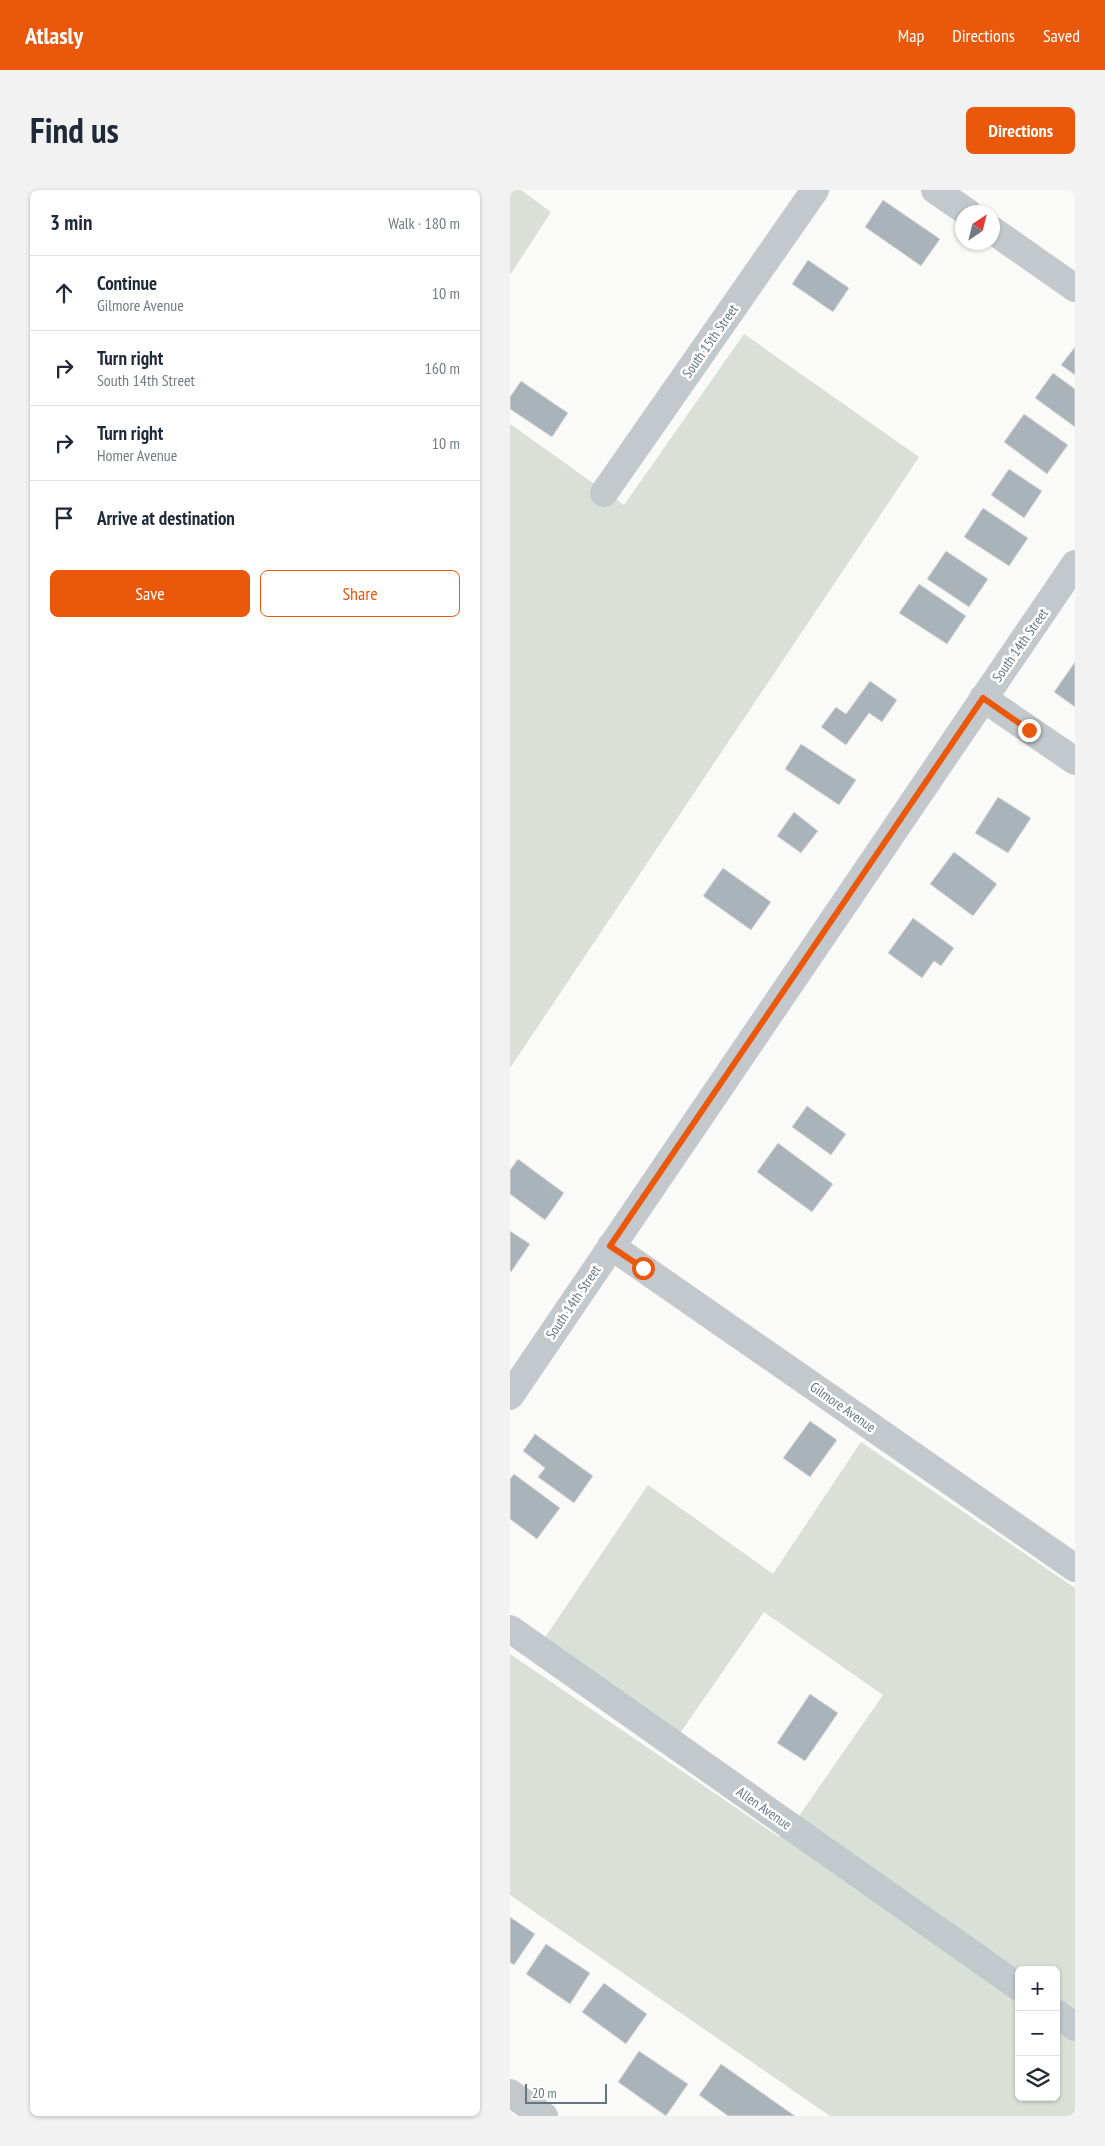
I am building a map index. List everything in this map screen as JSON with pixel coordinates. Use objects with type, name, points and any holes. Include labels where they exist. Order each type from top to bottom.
[{"type":"street","name":"South 15th Street","points":[[604,493],[815,190]]},
{"type":"street","points":[[935,190],[957,205]]},
{"type":"street","points":[[1000,236],[1075,288]]},
{"type":"street","name":"South 14th Street","points":[[510,1396],[610,1246],[1075,564]]},
{"type":"street","points":[[983,698],[1075,761]]},
{"type":"street","name":"Gilmore Avenue","points":[[610,1246],[1075,1568]]},
{"type":"street","name":"Allen Avenue","points":[[510,1629],[1015,1984]]},
{"type":"street","points":[[1060,2017],[1075,2027]]},
{"type":"street","points":[[510,2093],[544,2116]]},
{"type":"shaded area","points":[[510,190],[521,190],[551,212],[510,275]]},
{"type":"shaded area","points":[[744,334],[919,457],[510,1068],[510,424],[624,505]]},
{"type":"shaded area","points":[[861,1442],[1075,1588],[1075,2116],[830,2116],[510,1895],[510,1654],[779,1837],[799,1816],[883,1695],[764,1612],[680,1733],[544,1639],[648,1485],[773,1574]]},
{"type":"building","points":[[883,200],[940,239],[921,266],[865,227]]},
{"type":"building","points":[[808,260],[849,288],[833,312],[792,284]]},
{"type":"building","points":[[1075,347],[1075,375],[1061,365]]},
{"type":"building","points":[[1053,373],[1075,389],[1075,427],[1035,398]]},
{"type":"building","points":[[521,381],[568,413],[552,437],[510,409],[510,397]]},
{"type":"building","points":[[1024,414],[1068,445],[1047,474],[1004,442]]},
{"type":"building","points":[[1009,469],[1042,491],[1024,518],[991,495]]},
{"type":"building","points":[[983,508],[1028,538],[1009,566],[964,537]]},
{"type":"building","points":[[946,551],[988,579],[969,607],[927,579]]},
{"type":"building","points":[[919,584],[966,616],[947,644],[899,613]]},
{"type":"building","points":[[1075,662],[1075,707],[1054,692]]},
{"type":"building","points":[[870,681],[897,700],[882,722],[869,713],[846,745],[821,727],[836,707],[846,714]]},
{"type":"building","points":[[801,744],[856,780],[839,805],[785,769]]},
{"type":"building","points":[[998,797],[1031,818],[1008,853],[975,833]]},
{"type":"building","points":[[794,812],[818,831],[801,853],[777,836]]},
{"type":"building","points":[[954,852],[997,884],[973,916],[930,884]]},
{"type":"building","points":[[723,868],[771,902],[751,930],[703,896]]},
{"type":"building","points":[[913,918],[954,948],[941,966],[934,961],[922,978],[888,953]]},
{"type":"building","points":[[807,1106],[846,1134],[831,1155],[792,1127]]},
{"type":"building","points":[[778,1143],[833,1184],[812,1212],[757,1172]]},
{"type":"building","points":[[518,1159],[564,1193],[545,1220],[510,1194],[510,1170]]},
{"type":"building","points":[[510,1231],[530,1244],[511,1272],[510,1271]]},
{"type":"building","points":[[810,1421],[837,1440],[810,1477],[783,1458]]},
{"type":"building","points":[[535,1434],[593,1476],[574,1503],[538,1477],[545,1468],[523,1451]]},
{"type":"building","points":[[514,1474],[560,1508],[537,1539],[510,1519],[510,1479]]},
{"type":"building","points":[[810,1694],[838,1713],[805,1761],[777,1743]]},
{"type":"building","points":[[510,1917],[535,1934],[514,1965],[510,1962]]},
{"type":"building","points":[[546,1944],[590,1973],[570,2004],[526,1974]]},
{"type":"building","points":[[604,1983],[647,2014],[626,2044],[582,2012]]},
{"type":"building","points":[[639,2051],[688,2084],[666,2116],[618,2082]]},
{"type":"building","points":[[721,2064],[795,2116],[728,2116],[699,2095]]},
{"type":"route","points":[[643,1268],[610,1246],[983,698],[1029,730]]}]
